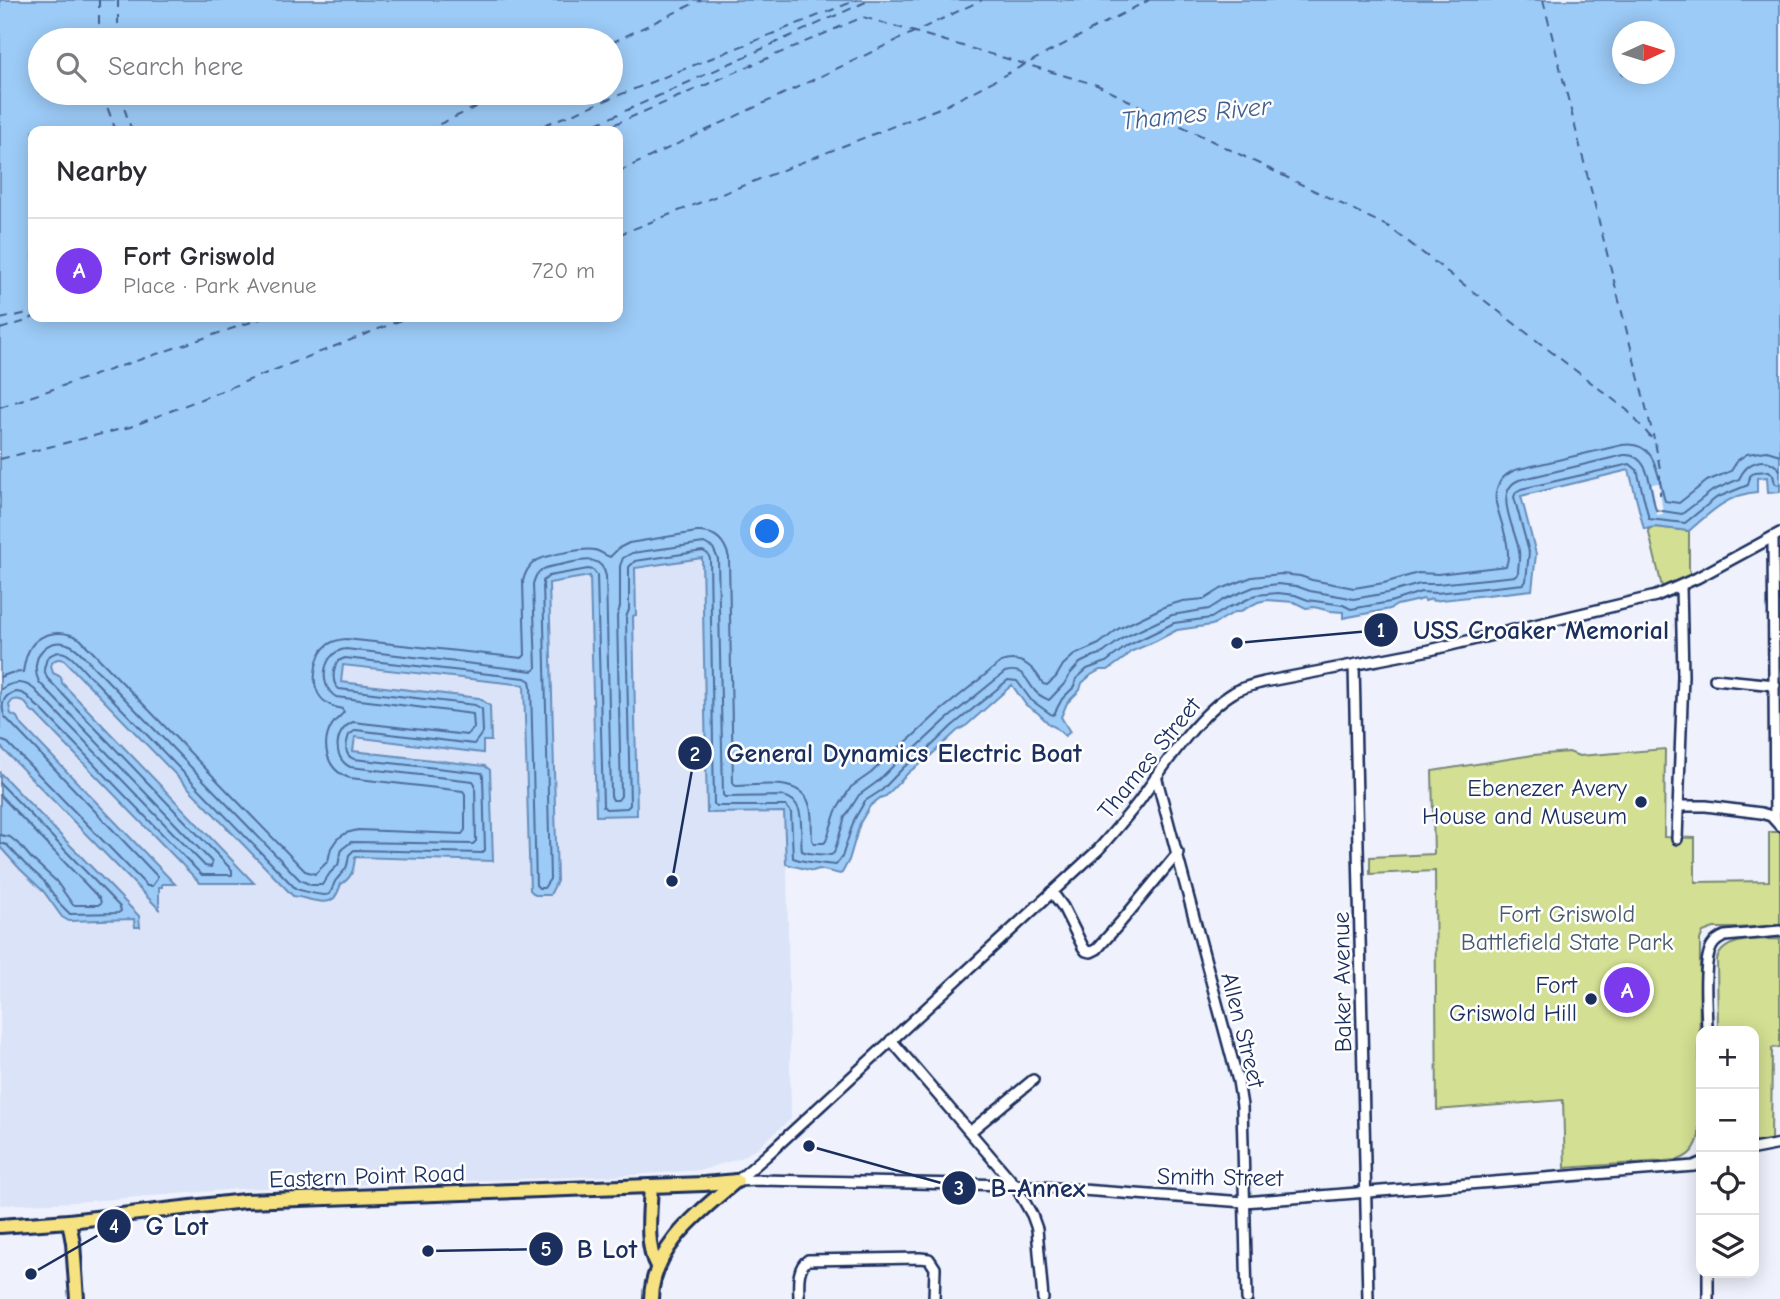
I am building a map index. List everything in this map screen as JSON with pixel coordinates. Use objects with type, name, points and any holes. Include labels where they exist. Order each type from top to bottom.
[{"type":"main road","name":"Eastern Point Road","points":[[0,1226],[244,1201],[737,1181]]},
{"type":"main road","points":[[651,1299],[657,1266],[676,1238],[737,1181]]},
{"type":"main road","points":[[650,1186],[650,1241],[657,1266]]},
{"type":"main road","points":[[69,1221],[77,1299]]},
{"type":"street","name":"Thames Street","points":[[737,1181],[1105,842],[1205,717],[1230,694],[1264,682],[1430,650],[1656,596],[1681,586],[1776,535]]},
{"type":"street","points":[[1776,535],[1778,823]]},
{"type":"street","points":[[1677,839],[1683,670],[1681,586]]},
{"type":"street","name":"Baker Avenue","points":[[1354,665],[1368,1299]]},
{"type":"street","points":[[1715,679],[1775,685]]},
{"type":"street","name":"Allen Street","points":[[1156,776],[1238,1081],[1242,1106],[1247,1299]]},
{"type":"street","points":[[1678,806],[1761,813],[1771,816],[1778,823]]},
{"type":"street","points":[[1052,892],[1063,907],[1083,947],[1086,951],[1091,951],[1097,949],[1178,853]]},
{"type":"street","points":[[1707,1026],[1707,965],[1712,946],[1725,936],[1780,931]]},
{"type":"street","points":[[891,1040],[1015,1185],[1037,1229],[1043,1299]]},
{"type":"street","points":[[971,1131],[1033,1080]]},
{"type":"street","points":[[1759,1148],[1780,1144]]},
{"type":"street","name":"Smith Street","points":[[737,1181],[1015,1185],[1244,1202],[1696,1165]]},
{"type":"street","points":[[799,1299],[803,1263],[813,1259],[929,1259],[934,1268],[934,1299]]},
{"type":"street","points":[[1708,1278],[1708,1299]]},
{"type":"shaded area","points":[[703,558],[707,813],[785,812],[791,1119],[741,1158],[702,1170],[633,1175],[238,1189],[76,1202],[0,1205],[0,847],[44,892],[62,917],[139,916],[0,773],[0,746],[159,908],[159,887],[162,884],[173,884],[19,723],[19,719],[11,714],[11,701],[24,701],[33,713],[62,683],[51,669],[55,660],[65,660],[293,896],[324,902],[344,882],[355,856],[492,861],[490,770],[485,766],[353,752],[355,737],[483,753],[483,741],[490,741],[490,705],[478,698],[341,682],[343,665],[524,685],[530,890],[549,895],[557,881],[549,583],[591,576],[596,816],[637,815],[633,615],[636,614],[635,568]]},
{"type":"green space","points":[[1655,527],[1689,531],[1691,575],[1662,587],[1648,529]]},
{"type":"green space","name":"Fort Griswold Battlefield State Park","points":[[1665,749],[1664,837],[1695,838],[1695,882],[1769,881],[1769,832],[1780,832],[1780,925],[1714,928],[1703,932],[1700,940],[1700,1026],[1696,1026],[1696,1144],[1686,1156],[1678,1160],[1565,1168],[1563,1100],[1437,1110],[1435,871],[1370,874],[1370,857],[1434,854],[1432,771],[1533,755],[1569,752],[1579,756]]},
{"type":"green space","name":"Fort Griswold Battlefield State Park","points":[[1780,939],[1780,1047],[1772,1048],[1771,1140],[1759,1141],[1759,1026],[1718,1026],[1717,959],[1727,946],[1753,940]]},
{"type":"water","name":"Thames River","points":[[0,0],[1780,0],[1780,492],[1768,493],[1767,477],[1757,478],[1757,492],[1728,500],[1689,531],[1655,527],[1644,529],[1629,470],[1521,496],[1536,554],[1532,590],[1433,601],[1424,599],[1343,618],[1343,612],[1306,608],[1294,602],[1258,602],[1212,625],[1177,630],[1130,652],[1108,670],[1100,670],[1091,675],[1067,703],[1061,717],[1070,732],[1065,736],[1026,705],[1012,685],[909,772],[886,796],[870,806],[860,823],[849,860],[840,874],[786,864],[784,812],[707,813],[702,558],[635,568],[636,615],[633,616],[637,815],[596,816],[590,576],[549,583],[557,881],[550,895],[535,895],[530,890],[524,685],[343,665],[341,682],[479,698],[490,706],[491,741],[483,741],[483,753],[355,737],[353,751],[485,766],[490,770],[493,861],[355,857],[350,876],[341,884],[334,898],[325,902],[293,896],[87,683],[65,661],[57,659],[51,665],[53,673],[61,677],[62,683],[254,883],[200,883],[25,703],[13,700],[9,705],[11,714],[17,717],[175,884],[162,884],[162,887],[159,887],[159,909],[0,746]]},
{"type":"water","points":[[0,773],[139,916],[140,927],[135,927],[134,919],[69,921],[62,917],[44,892],[0,847]]},
{"type":"pier","points":[[1659,483],[1663,514],[1657,515],[1652,484]]},
{"type":"ferry route","points":[[99,0],[99,28]]},
{"type":"ferry route","points":[[118,0],[118,28]]},
{"type":"ferry route","points":[[623,37],[701,0]]},
{"type":"ferry route","points":[[623,93],[857,0]]},
{"type":"ferry route","points":[[592,126],[870,0]]},
{"type":"ferry route","points":[[623,170],[982,0]]},
{"type":"ferry route","points":[[623,233],[947,105],[1149,0]]},
{"type":"ferry route","points":[[1543,0],[1654,439]]},
{"type":"ferry route","points":[[611,126],[863,17],[1097,85],[1389,227],[1627,410],[1655,442],[1660,469],[1660,495]]},
{"type":"ferry route","points":[[106,105],[114,126]]},
{"type":"ferry route","points":[[123,105],[130,126]]},
{"type":"ferry route","points":[[436,126],[480,105]]},
{"type":"ferry route","points":[[542,126],[594,105]]},
{"type":"ferry route","points":[[0,319],[28,313]]},
{"type":"ferry route","points":[[0,329],[28,320]]},
{"type":"ferry route","points":[[0,407],[251,322]]},
{"type":"ferry route","points":[[0,459],[130,427],[396,322]]},
{"type":"place","name":"USS Croaker Memorial","points":[[1237,643]]},
{"type":"place","name":"Ebenezer Avery House and Museum","points":[[1641,802]]},
{"type":"place","name":"General Dynamics Electric Boat","points":[[672,881]]},
{"type":"place","name":"Fort Griswold","points":[[1627,990]]},
{"type":"place","name":"Fort Griswold Hill","points":[[1591,999]]},
{"type":"place","name":"B-Annex","points":[[809,1146]]},
{"type":"place","name":"B Lot","points":[[428,1251]]},
{"type":"place","name":"G Lot","points":[[31,1274]]}]
